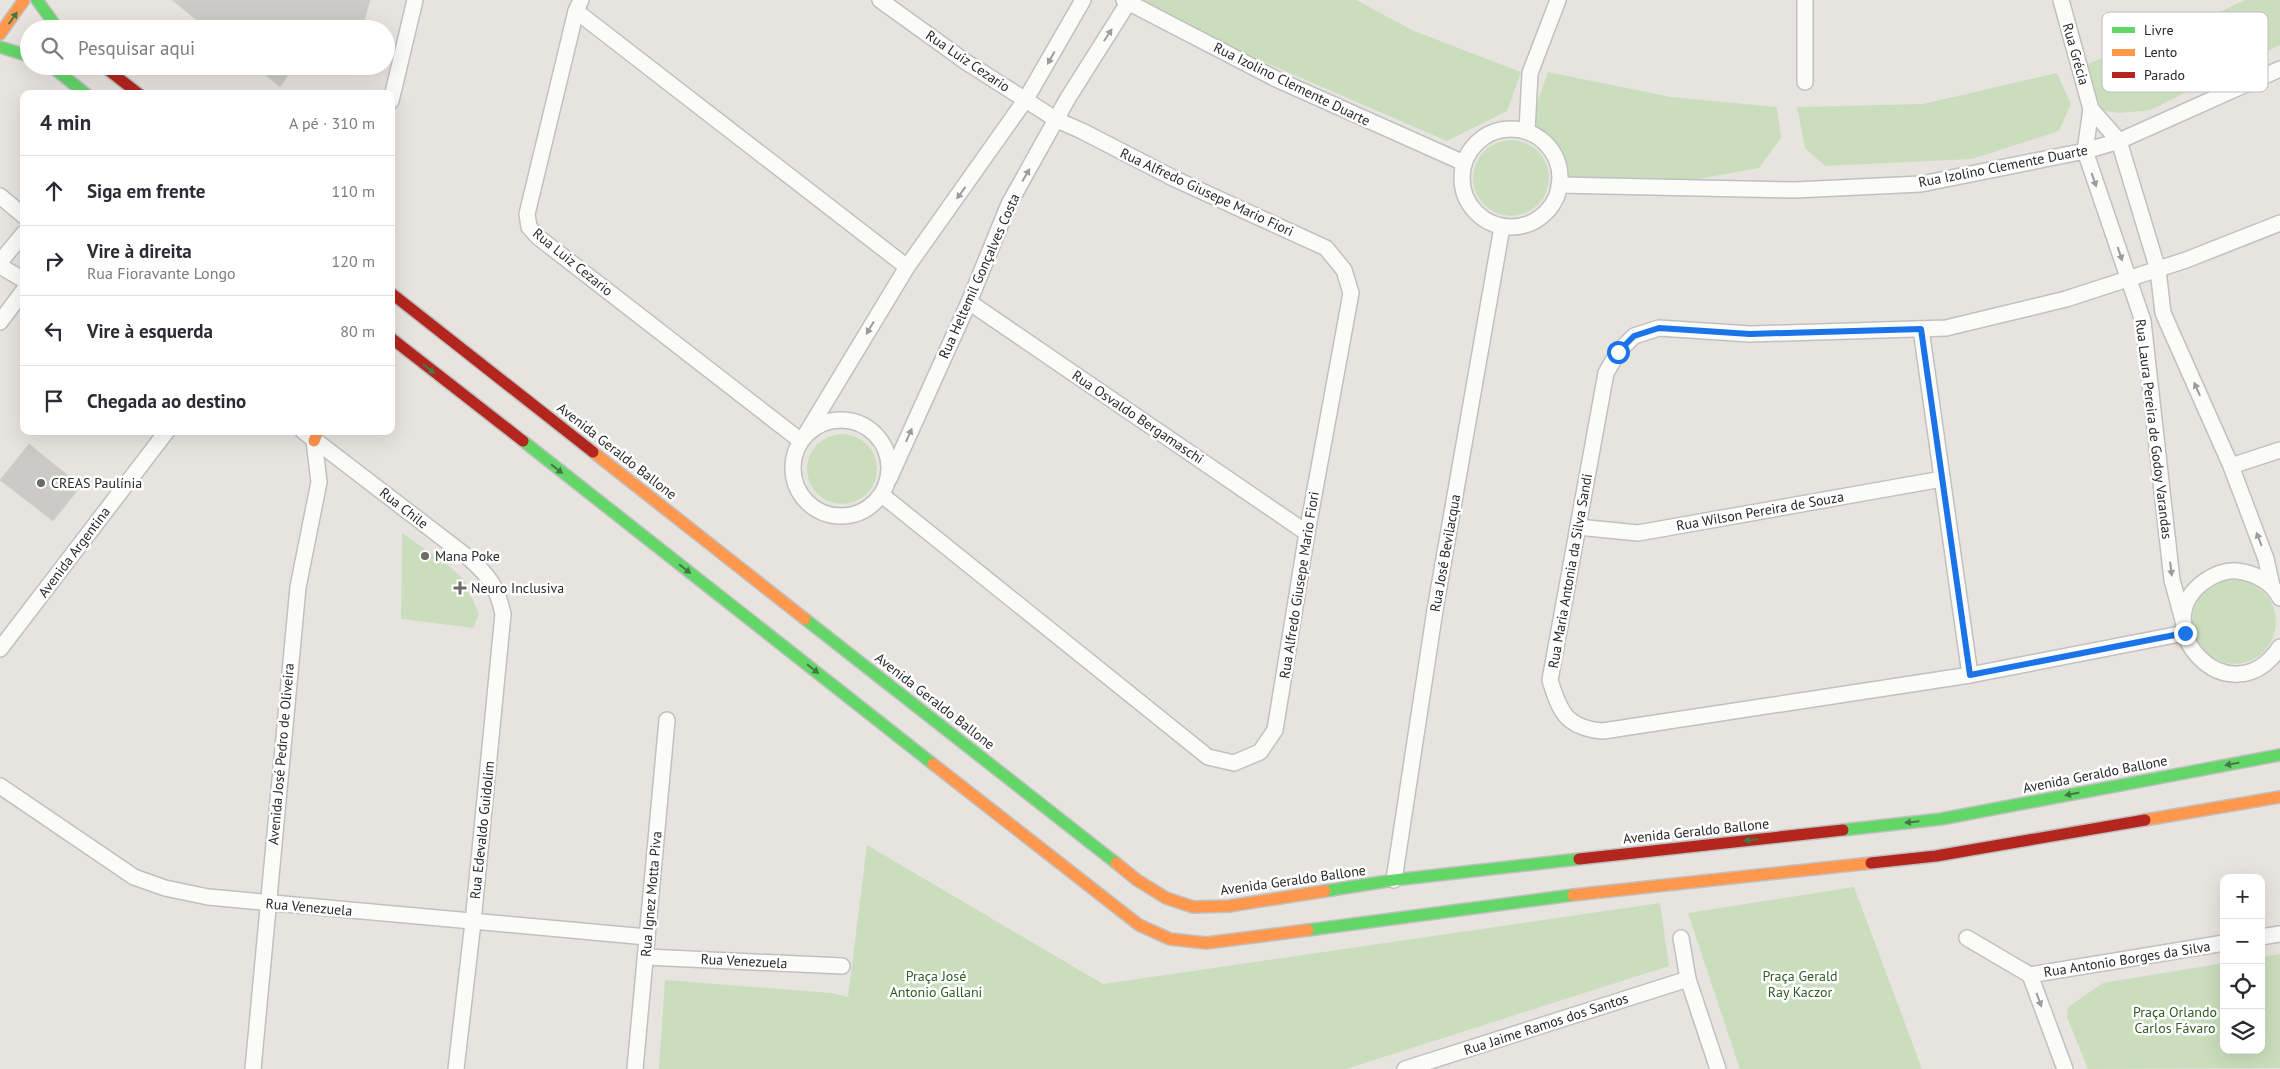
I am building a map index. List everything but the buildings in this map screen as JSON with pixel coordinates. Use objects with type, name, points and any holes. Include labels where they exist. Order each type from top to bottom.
[{"type":"street","points":[[0,34],[20,9],[24,0]]},
{"type":"street","points":[[37,0],[51,20]]},
{"type":"street","points":[[394,90],[415,0]]},
{"type":"street","name":"Rua Luiz Cezario","points":[[880,0],[966,62],[1057,120]]},
{"type":"street","points":[[803,437],[819,424],[834,419],[850,420],[865,425],[877,435],[886,448],[890,464],[889,479],[882,495],[870,507],[855,515],[838,516],[822,512],[808,503],[798,489],[793,473],[794,456],[803,437],[908,267],[995,146],[1026,99],[1083,0]]},
{"type":"street","points":[[1527,131],[1530,73],[1558,0]]},
{"type":"street","points":[[1805,0],[1805,82]]},
{"type":"street","name":"Rua Grécia","points":[[2061,0],[2091,109],[2085,151]]},
{"type":"street","name":"Rua Heltemil Gonçalves Costa","points":[[889,479],[969,302],[1009,204],[1126,1]]},
{"type":"street","name":"Rua Izolino Clemente Duarte","points":[[1126,1],[1276,79],[1464,163]]},
{"type":"street","points":[[579,6],[908,267]]},
{"type":"street","name":"Rua Luiz Cezario","points":[[579,6],[527,214],[530,226],[538,237],[803,437]]},
{"type":"street","points":[[0,47],[20,53]]},
{"type":"street","name":"Rua Izolino Clemente Duarte","points":[[2268,74],[2280,69]]},
{"type":"street","points":[[62,75],[81,90]]},
{"type":"street","points":[[115,75],[134,90]]},
{"type":"street","name":"Rua Izolino Clemente Duarte","points":[[1560,185],[1795,190],[1922,184],[2085,151],[2119,141],[2229,92]]},
{"type":"street","name":"Rua Grécia","points":[[2091,109],[2119,141]]},
{"type":"street","name":"Rua Alfredo Giusepe Mario Fiori","points":[[882,495],[1208,757],[1234,763],[1260,752],[1275,730],[1307,533],[1351,293],[1344,270],[1326,248],[1175,179],[1057,120]]},
{"type":"street","points":[[1511,128],[1527,131],[1540,138],[1551,149],[1558,162],[1560,185],[1556,198],[1540,218],[1516,227],[1502,227],[1486,221],[1474,210],[1465,196],[1461,179],[1464,163],[1471,149],[1482,138],[1496,130],[1511,128]]},
{"type":"street","name":"Rua Laura Pereira de Godoy Varandas","points":[[2119,141],[2158,270],[2163,313],[2231,466],[2276,592]]},
{"type":"street","name":"Rua Laura Pereira de Godoy Varandas","points":[[2085,151],[2143,321],[2172,580],[2191,648],[2201,660],[2214,669],[2230,673],[2246,673],[2260,667],[2273,657],[2280,647]]},
{"type":"street","points":[[0,196],[20,213]]},
{"type":"street","name":"Rua Maria Antonia da Silva Sandi","points":[[2184,628],[1970,675],[1603,732],[1584,729],[1568,719],[1556,702],[1550,680],[1606,373],[1618,352],[1634,336],[1659,328],[1750,334],[1946,328],[2066,299],[2158,270],[2280,223]]},
{"type":"street","name":"Rua José Bevilacqua","points":[[1394,880],[1435,610],[1502,227]]},
{"type":"street","points":[[0,262],[20,238]]},
{"type":"street","points":[[0,266],[20,278]]},
{"type":"street","points":[[0,322],[20,295]]},
{"type":"street","name":"Avenida Geraldo Ballone","points":[[395,296],[1130,874],[1166,898],[1193,907],[1229,906],[1394,880],[1941,818],[2280,755]]},
{"type":"street","name":"Rua Osvaldo Bergamaschi","points":[[969,302],[1307,533]]},
{"type":"street","points":[[1921,329],[1970,675]]},
{"type":"street","points":[[397,349],[1139,925],[1170,939],[1206,943],[1615,890],[1936,856],[2280,796]]},
{"type":"street","name":"Avenida Argentina","points":[[0,649],[164,435]]},
{"type":"street","name":"Avenida José Pedro de Oliveira","points":[[253,1069],[298,587],[319,482],[312,435]]},
{"type":"street","name":"Rua Chile","points":[[313,435],[338,457],[470,559],[487,574],[498,592]]},
{"type":"street","points":[[2231,466],[2280,450]]},
{"type":"street","name":"Rua Wilson Pereira de Souza","points":[[1578,527],[1638,533],[1942,479]]},
{"type":"street","points":[[2184,628],[2187,604],[2190,598],[2198,586],[2215,575],[2235,571],[2255,574],[2276,592]]},
{"type":"street","name":"Rua Edevaldo Guidolim","points":[[456,1069],[473,922],[503,614],[498,592]]},
{"type":"street","name":"Rua Ignez Motta Piva","points":[[635,1069],[667,720]]},
{"type":"street","name":"Rua Venezuela","points":[[0,786],[134,876],[165,888],[208,898],[648,937]]},
{"type":"street","points":[[2265,936],[2280,934]]},
{"type":"street","points":[[1681,938],[1688,979],[1718,1069]]},
{"type":"street","name":"Rua Antonio Borges da Silva","points":[[1967,938],[2030,975],[2065,1069]]},
{"type":"street","name":"Rua Antonio Borges da Silva","points":[[2030,975],[2220,944]]},
{"type":"street","name":"Rua Venezuela","points":[[646,957],[842,966]]},
{"type":"street","name":"Rua Jaime Ramos dos Santos","points":[[1405,1069],[1688,979]]},
{"type":"green space","points":[[1130,0],[1356,0],[1414,31],[1521,72],[1507,111],[1447,141],[1128,3]]},
{"type":"green space","points":[[2245,0],[2280,0],[2280,45],[2268,51],[2268,12],[2219,12]]},
{"type":"green space","points":[[2102,58],[2102,92],[2187,92],[2151,110],[2120,113],[2091,109],[2080,67]]},
{"type":"green space","points":[[1548,72],[1671,97],[1777,107],[1781,138],[1759,168],[1649,188],[1560,185],[1558,167],[1552,153],[1542,141],[1527,131]]},
{"type":"green space","points":[[2057,73],[2071,104],[2059,131],[1972,159],[1825,166],[1805,148],[1797,107],[1923,104]]},
{"type":"green space","points":[[1511,140],[1525,143],[1538,151],[1546,164],[1549,178],[1546,192],[1538,205],[1525,213],[1511,216],[1497,213],[1484,205],[1476,192],[1473,178],[1476,164],[1484,151],[1497,143]]},
{"type":"green space","points":[[842,434],[855,437],[867,444],[874,456],[877,469],[874,482],[867,494],[855,501],[842,504],[829,501],[817,494],[810,482],[807,469],[810,456],[817,444],[829,437]]},
{"type":"green space","points":[[402,533],[448,565],[464,580],[479,614],[473,628],[401,619]]},
{"type":"green space","points":[[2226,580],[2242,580],[2258,587],[2269,598],[2276,614],[2273,638],[2264,652],[2258,657],[2242,664],[2226,664],[2210,657],[2199,646],[2192,630],[2192,614],[2199,598],[2210,587]]},
{"type":"green space","name":"Praça José Antonio Gallani","points":[[867,845],[1103,984],[1660,903],[1669,966],[1346,1069],[659,1069],[665,980],[831,993],[848,997]]},
{"type":"green space","name":"Praça Gerald Ray Kaczor","points":[[1854,887],[1922,1069],[1740,1069],[1688,913]]},
{"type":"green space","name":"Praça Orlando Carlos Fávaro","points":[[2280,954],[2280,1068],[2088,1069],[2067,1017],[2068,1007],[2103,983],[2220,964],[2220,1054],[2265,1054],[2265,956]]},
{"type":"traffic: fast","points":[[37,0],[51,20]]},
{"type":"traffic: fast","points":[[0,47],[20,53]]},
{"type":"traffic: fast","points":[[62,75],[81,90]]},
{"type":"traffic: fast","points":[[523,441],[933,764]]},
{"type":"traffic: fast","points":[[805,619],[1116,863]]},
{"type":"traffic: fast","points":[[1843,830],[1941,819],[2280,755]]},
{"type":"traffic: fast","points":[[1325,891],[1394,880],[1579,859]]},
{"type":"traffic: fast","points":[[1308,930],[1573,895]]},
{"type":"traffic: slow","points":[[0,34],[24,0]]},
{"type":"traffic: slow","points":[[314,441],[316,435]]},
{"type":"traffic: slow","points":[[593,452],[805,619]]},
{"type":"traffic: slow","points":[[933,764],[1139,925],[1170,939],[1206,943],[1308,930]]},
{"type":"traffic: slow","points":[[2145,820],[2280,797]]},
{"type":"traffic: slow","points":[[1116,863],[1137,880],[1166,898],[1193,907],[1229,906],[1325,891]]},
{"type":"traffic: slow","points":[[1573,895],[1871,863]]},
{"type":"traffic: jam","points":[[115,75],[134,90]]},
{"type":"traffic: jam","points":[[395,296],[593,452]]},
{"type":"traffic: jam","points":[[395,341],[523,441]]},
{"type":"traffic: jam","points":[[1871,863],[1936,856],[2145,820]]},
{"type":"traffic: jam","points":[[1579,859],[1843,830]]},
{"type":"place","name":"CREAS Paulínia","points":[[41,483]]},
{"type":"place","name":"Mana Poke","points":[[425,556]]},
{"type":"place","name":"Neuro Inclusiva","points":[[460,588]]},
{"type":"route","points":[[1618,352],[1634,336],[1659,328],[1750,334],[1921,329],[1970,675],[2185,633]]}]
